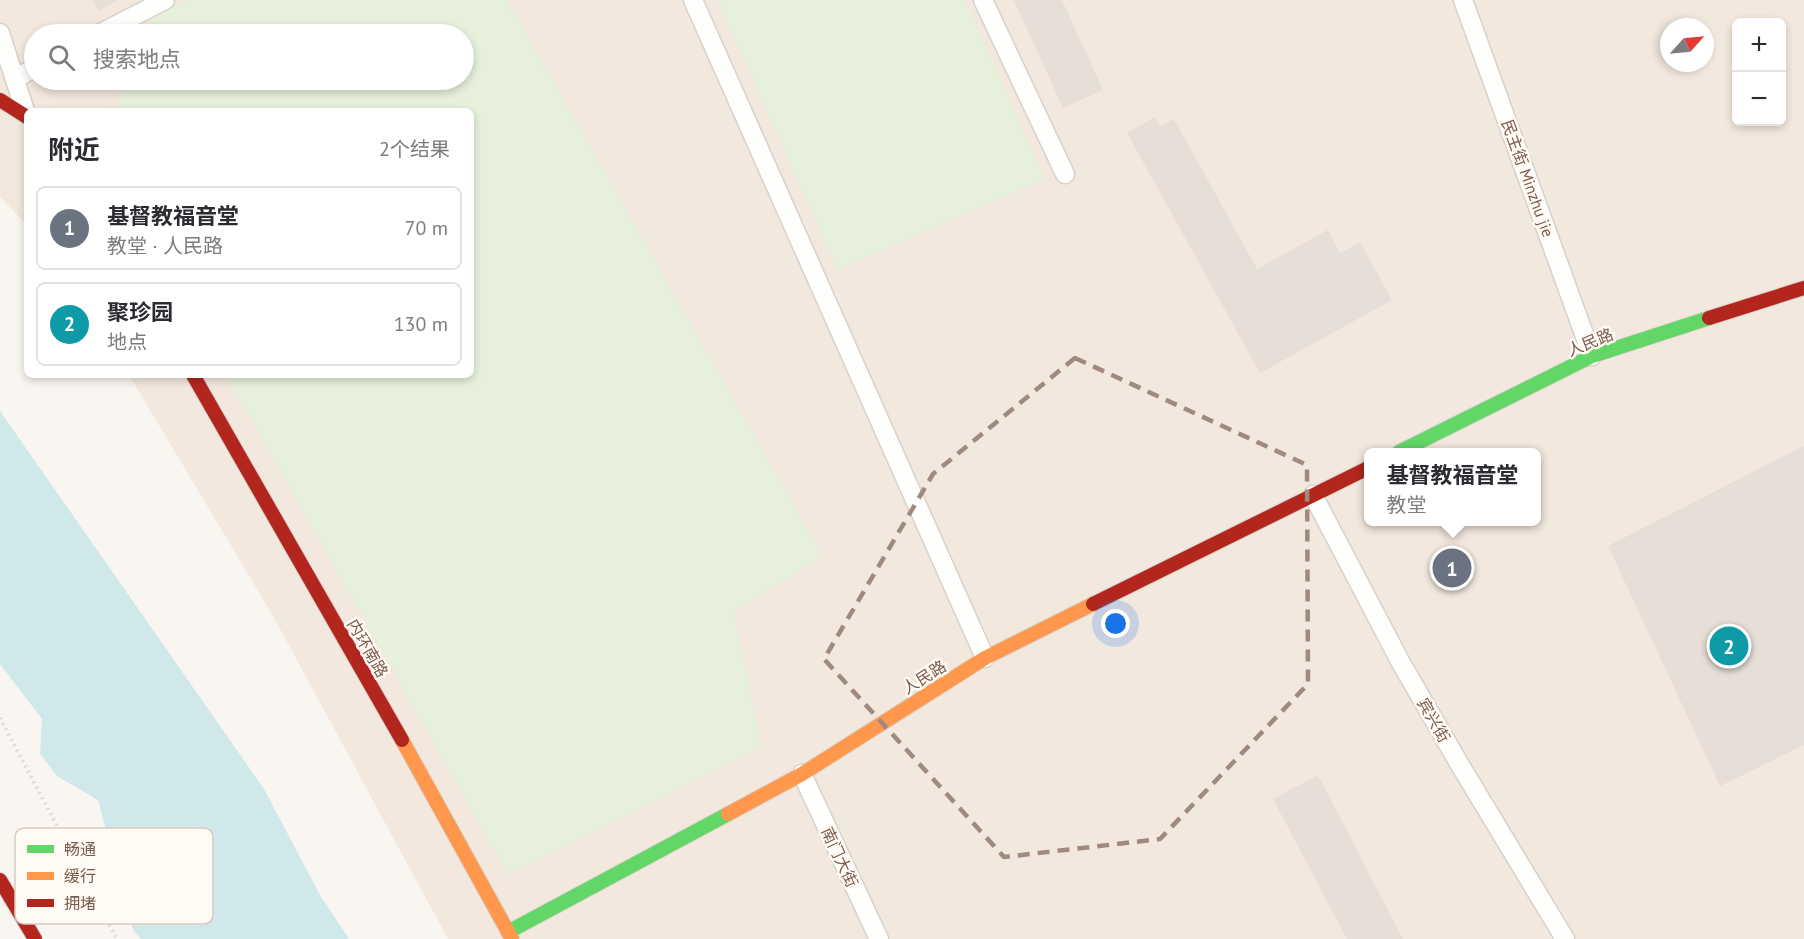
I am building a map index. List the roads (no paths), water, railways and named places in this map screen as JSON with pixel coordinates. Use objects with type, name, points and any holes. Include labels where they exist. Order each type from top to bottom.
[{"type":"main road","points":[[0,100],[24,115]]},
{"type":"main road","name":"人民路","points":[[1409,448],[1592,356],[1804,288]]},
{"type":"main road","name":"内环南路","points":[[195,378],[410,754],[510,936]]},
{"type":"main road","name":"人民路","points":[[510,936],[802,774],[985,658],[1364,470]]},
{"type":"main road","points":[[0,880],[15,905]]},
{"type":"main road","points":[[26,924],[35,939]]},
{"type":"lane","points":[[118,24],[165,0]]},
{"type":"lane","points":[[693,0],[985,658]]},
{"type":"lane","points":[[983,0],[1065,174]]},
{"type":"lane","name":"民主街 Minzhu jie","points":[[1463,0],[1592,356]]},
{"type":"lane","points":[[0,33],[24,108]]},
{"type":"lane","points":[[15,78],[24,73]]},
{"type":"lane","name":"宾兴街","points":[[1313,495],[1401,663],[1565,939]]},
{"type":"lane","name":"南门大街","points":[[802,774],[879,939]]},
{"type":"water","points":[[0,411],[264,789],[320,895],[349,939],[141,939],[133,930],[131,924],[213,924],[213,828],[106,828],[98,800],[57,776],[40,754],[42,719],[0,664]]},
{"type":"place","name":"基督教福音堂","points":[[1452,568]]},
{"type":"place","name":"聚珍园","points":[[1729,646]]}]
